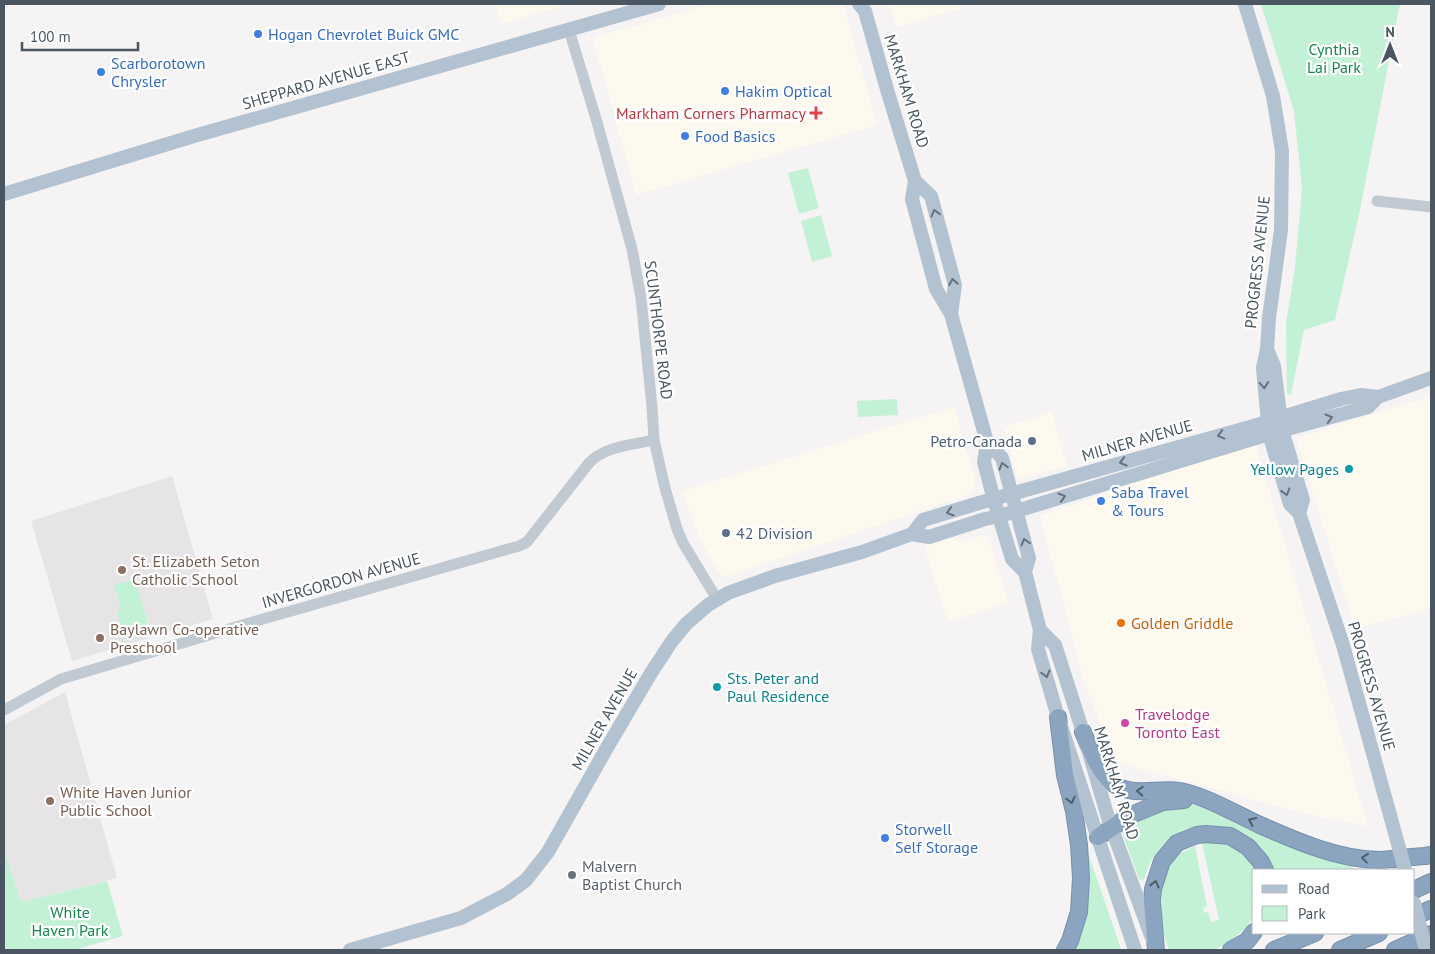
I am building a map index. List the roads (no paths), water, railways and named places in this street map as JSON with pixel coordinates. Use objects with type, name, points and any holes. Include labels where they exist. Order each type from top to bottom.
[{"type":"highway","points":[[1058,718],[1065,775],[1074,811],[1079,845],[1081,878],[1079,912],[1070,941],[1065,950]]},
{"type":"highway","points":[[1083,732],[1100,769],[1110,781],[1122,789],[1142,792],[1178,791],[1200,797],[1282,835],[1336,854],[1378,860],[1431,855]]},
{"type":"highway","points":[[1105,833],[1130,815],[1163,802],[1184,800],[1221,807]]},
{"type":"highway","points":[[1156,950],[1152,902],[1153,889],[1162,861],[1177,844],[1197,835],[1230,836],[1248,847],[1264,869]]},
{"type":"highway","points":[[1415,890],[1431,882]]},
{"type":"highway","points":[[1415,917],[1431,910]]},
{"type":"highway","points":[[1231,950],[1247,941],[1252,934]]},
{"type":"highway","points":[[1274,950],[1313,934]]},
{"type":"highway","points":[[1340,950],[1377,934]]},
{"type":"highway","points":[[1395,950],[1431,934]]},
{"type":"main road","name":"SHEPPARD AVENUE EAST","points":[[4,194],[194,136],[659,4]]},
{"type":"main road","name":"PROGRESS AVENUE","points":[[1245,4],[1272,96],[1282,151],[1281,230],[1269,318],[1267,348],[1274,366],[1275,426],[1303,500],[1299,512],[1343,645],[1405,869]]},
{"type":"main road","name":"MARKHAM ROAD","points":[[864,6],[915,182],[912,199],[926,255],[936,289],[951,314],[987,442],[984,462],[994,500],[1012,559],[1025,572]]},
{"type":"main road","name":"MARKHAM ROAD","points":[[915,182],[931,196],[955,285],[951,314]]},
{"type":"main road","name":"MILNER AVENUE","points":[[912,534],[929,537],[1148,472],[1275,426],[1341,399],[1361,395],[1378,397],[1431,378]]},
{"type":"main road","name":"MILNER AVENUE","points":[[350,950],[461,918],[506,894],[526,880],[548,852],[651,673],[672,641],[686,624],[717,599],[776,576],[862,552],[912,534],[924,520],[1011,494],[1275,426]]},
{"type":"main road","name":"MARKHAM ROAD","points":[[987,442],[1002,458],[1029,558],[1025,572],[1040,630],[1038,649],[1058,718],[1156,950]]},
{"type":"main road","name":"MARKHAM ROAD","points":[[1040,630],[1055,645],[1083,732],[1105,833],[1135,950]]},
{"type":"main road","points":[[1415,907],[1426,950]]},
{"type":"street","name":"SCUNTHORPE ROAD","points":[[568,30],[597,122],[632,249],[641,298],[654,440],[665,488],[677,529],[717,599]]},
{"type":"street","points":[[1377,202],[1431,207]]},
{"type":"street","name":"INVERGORDON AVENUE","points":[[4,710],[62,679],[519,546],[527,542],[588,463],[598,454],[618,447],[654,440]]},
{"type":"place","name":"Hogan Chevrolet Buick GMC","points":[[258,34]]},
{"type":"place","name":"Scarborotown Chrysler","points":[[101,72]]},
{"type":"place","name":"Hakim Optical","points":[[725,91]]},
{"type":"place","name":"Markham Corners Pharmacy","points":[[816,113]]},
{"type":"place","name":"Food Basics","points":[[685,136]]},
{"type":"place","name":"Petro-Canada","points":[[1032,441]]},
{"type":"place","name":"Yellow Pages","points":[[1349,469]]},
{"type":"place","name":"Saba Travel & Tours","points":[[1101,501]]},
{"type":"place","name":"42 Division","points":[[726,533]]},
{"type":"place","name":"St. Elizabeth Seton Catholic School","points":[[122,570]]},
{"type":"place","name":"Golden Griddle","points":[[1121,623]]},
{"type":"place","name":"Baylawn Co-operative Preschool","points":[[100,638]]},
{"type":"place","name":"Sts. Peter and Paul Residence","points":[[717,687]]},
{"type":"place","name":"Travelodge Toronto East","points":[[1125,723]]},
{"type":"place","name":"White Haven Junior Public School","points":[[50,801]]},
{"type":"place","name":"Storwell Self Storage","points":[[885,838]]},
{"type":"place","name":"Malvern Baptist Church","points":[[572,875]]},
{"type":"park label","name":"Cynthia Lai Park","points":[[1334,58]]},
{"type":"park label","name":"White Haven Park","points":[[70,921]]}]
